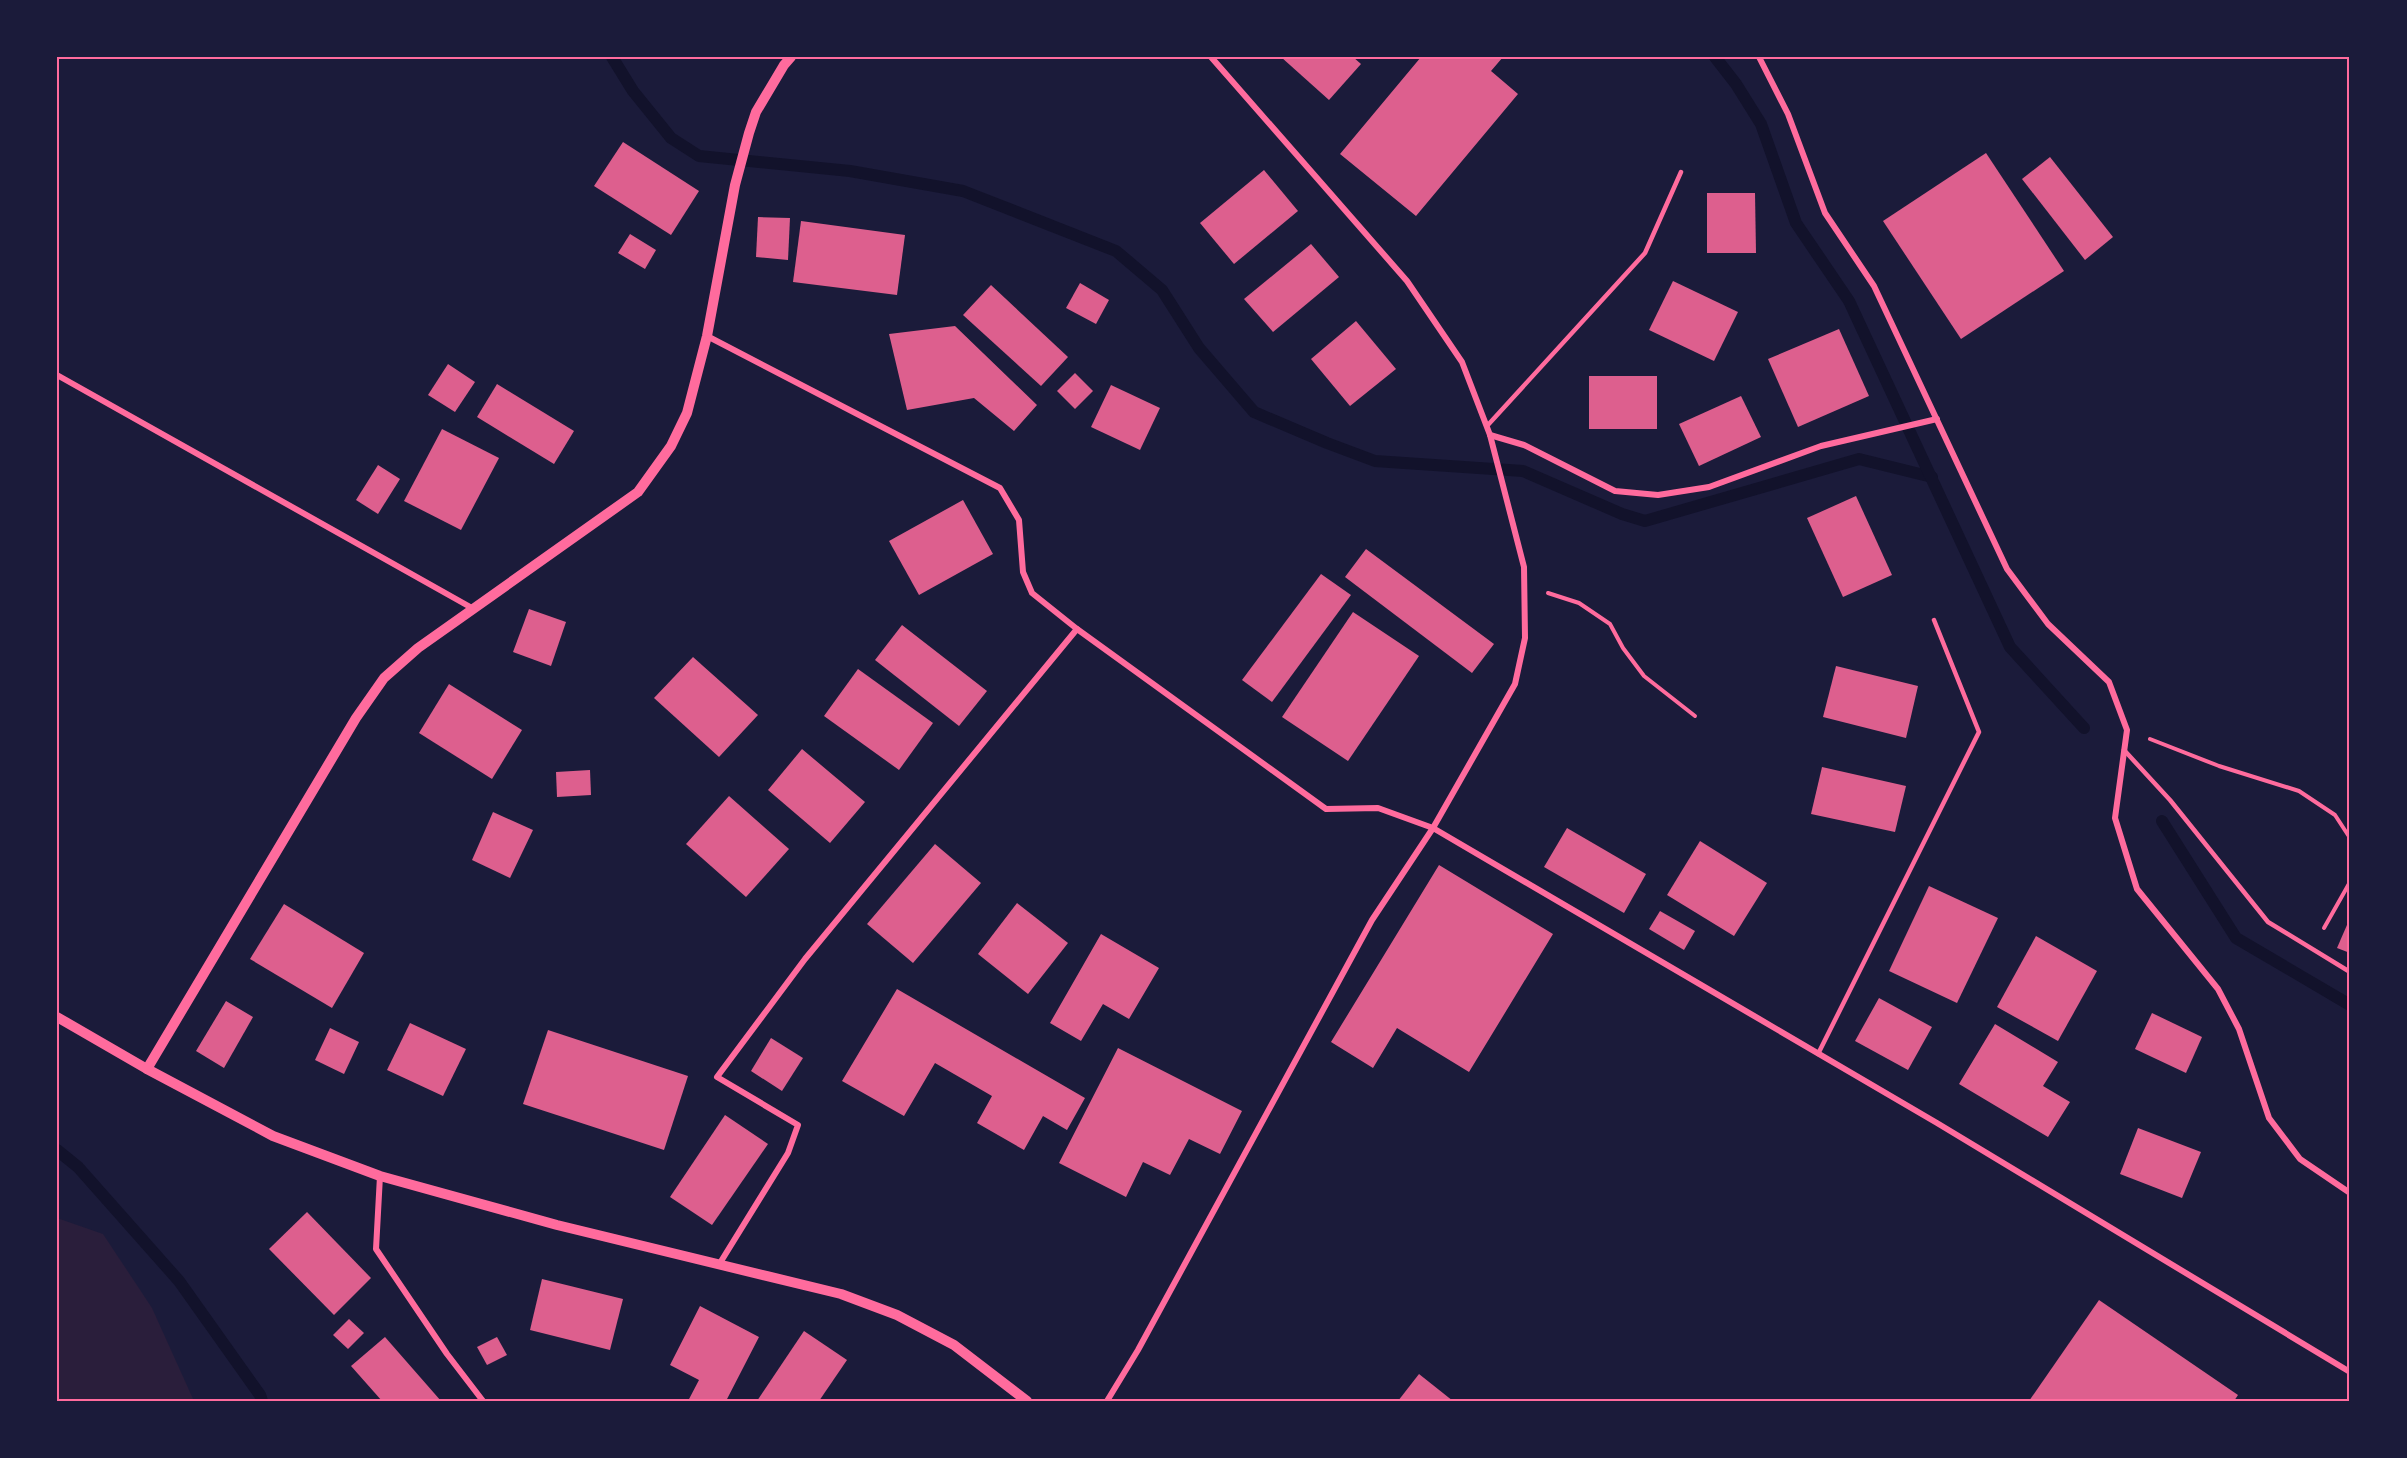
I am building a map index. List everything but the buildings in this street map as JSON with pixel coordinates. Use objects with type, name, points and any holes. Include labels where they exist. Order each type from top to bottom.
[{"type":"street","points":[[147,1069],[357,718],[384,678],[418,648],[472,608],[638,492],[671,446],[687,413],[707,336],[735,185],[749,133],[756,112],[791,57]]},
{"type":"street","points":[[1107,1401],[1138,1350],[1372,920],[1433,828],[1515,684],[1525,638],[1524,567],[1490,435],[1462,362],[1407,281],[1211,57]]},
{"type":"street","points":[[1759,57],[1788,114],[1825,213],[1874,286],[2007,569],[2048,624],[2109,682],[2127,730],[2115,818],[2137,889],[2218,989],[2239,1029],[2269,1118],[2300,1159],[2350,1193]]},
{"type":"street","points":[[707,336],[1000,488],[1019,520],[1023,572],[1032,593],[1077,629],[1326,809],[1378,808],[1433,828],[1818,1054],[2350,1372]]},
{"type":"street","points":[[57,375],[472,608]]},
{"type":"street","points":[[1490,435],[1524,445],[1615,490],[1658,495],[1709,487],[1821,446],[1937,419]]},
{"type":"street","points":[[720,1263],[788,1153],[798,1125],[717,1077],[805,959],[1077,629]]},
{"type":"street","points":[[57,1017],[147,1069],[273,1136],[380,1176],[557,1224],[841,1294],[897,1314],[954,1345],[1027,1401]]},
{"type":"street","points":[[380,1176],[376,1249],[447,1354],[483,1401]]},
{"type":"lane","points":[[1487,426],[1645,253],[1681,172]]},
{"type":"lane","points":[[1818,1054],[1979,732],[1934,620]]},
{"type":"lane","points":[[2124,750],[2170,800],[2268,922],[2350,972]]},
{"type":"path","points":[[1524,586],[1579,603],[1611,624],[1623,648],[1644,676],[1695,716]]},
{"type":"path","points":[[2127,730],[2219,766],[2299,790],[2335,815],[2350,838]]},
{"type":"path","points":[[2312,948],[2350,882]]},
{"type":"shaded area","points":[[57,1218],[103,1234],[152,1308],[194,1401],[57,1401]]},
{"type":"waterway","points":[[612,57],[633,91],[671,138],[699,156],[850,171],[963,191],[1116,251],[1162,290],[1199,348],[1254,412],[1375,461],[1523,471],[1622,514],[1645,521],[1859,459],[1932,477]]},
{"type":"waterway","points":[[1715,57],[1736,84],[1761,124],[1796,223],[1849,301],[2010,647],[2084,728]]},
{"type":"waterway","points":[[2162,821],[2236,938],[2350,1005]]},
{"type":"waterway","points":[[57,1150],[78,1167],[179,1281],[262,1401]]}]
